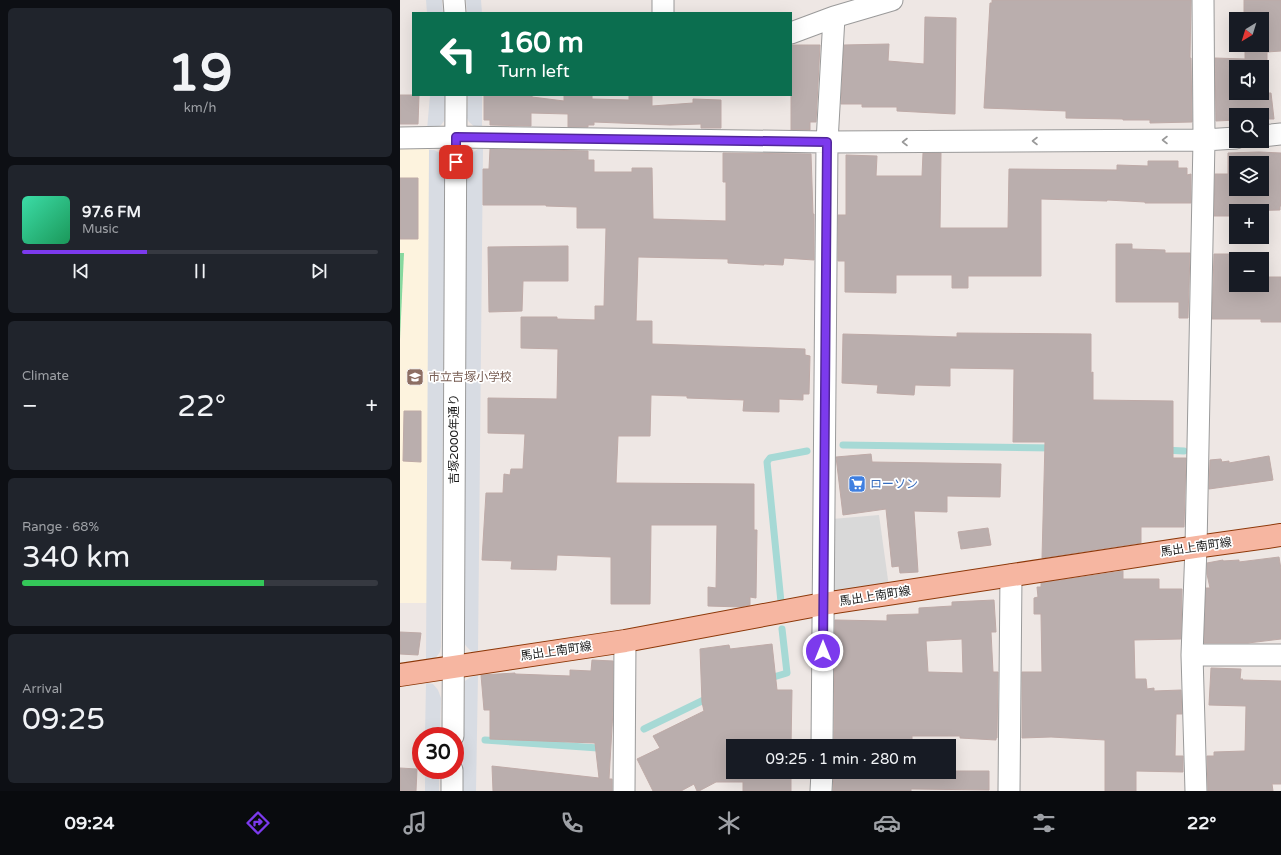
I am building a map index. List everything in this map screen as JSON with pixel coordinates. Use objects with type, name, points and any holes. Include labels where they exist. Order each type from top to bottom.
[{"type":"main road","name":"馬出上南町線","points":[[400,675],[625,641],[823,604],[1281,535]]},
{"type":"street","points":[[454,0],[455,12]]},
{"type":"street","points":[[663,0],[663,12]]},
{"type":"street","points":[[792,33],[892,0]]},
{"type":"street","points":[[1196,791],[1192,655],[1196,547],[1204,140],[1203,0]]},
{"type":"street","points":[[822,739],[827,142],[834,18]]},
{"type":"street","name":"吉塚2000年通り","points":[[453,727],[453,583],[465,137],[456,96]]},
{"type":"street","points":[[1269,135],[1281,134]]},
{"type":"street","points":[[400,138],[465,137],[827,142],[1204,140],[1229,138]]},
{"type":"street","points":[[1009,791],[1011,575]]},
{"type":"street","points":[[624,791],[625,641]]},
{"type":"street","points":[[1192,655],[1281,655]]},
{"type":"street","points":[[452,779],[452,791]]},
{"type":"street","points":[[821,791],[822,779]]},
{"type":"shaded area","points":[[426,0],[442,0],[443,12],[427,12]]},
{"type":"shaded area","points":[[466,0],[481,0],[482,12],[467,12]]},
{"type":"shaded area","points":[[430,96],[445,96],[444,121],[436,128],[427,130]]},
{"type":"shaded area","points":[[468,96],[482,96],[482,130],[475,127],[467,118]]},
{"type":"shaded area","name":"市立吉塚小学校","points":[[400,147],[427,147],[429,150],[431,603],[400,603]]},
{"type":"shaded area","points":[[483,148],[478,653],[471,651],[463,641],[467,162],[470,154]]},
{"type":"shaded area","points":[[429,150],[434,150],[442,154],[445,163],[441,647],[440,652],[434,660],[426,661]]},
{"type":"shaded area","points":[[879,515],[889,587],[832,596],[832,519]]},
{"type":"shaded area","points":[[478,675],[476,791],[462,791],[462,779],[464,779],[465,681]]},
{"type":"shaded area","points":[[426,683],[433,684],[438,690],[441,698],[440,727],[425,727]]},
{"type":"shaded area","points":[[425,779],[439,779],[439,791],[425,791]]},
{"type":"green space","points":[[400,253],[404,253],[400,339]]},
{"type":"building","points":[[992,0],[1191,0],[1190,58],[1192,122],[1150,123],[1150,120],[1066,118],[1066,111],[984,108],[990,3],[992,3]]},
{"type":"building","points":[[1244,0],[1281,0],[1281,51],[1269,52],[1269,12],[1244,12]]},
{"type":"building","points":[[925,17],[956,18],[955,114],[897,111],[897,107],[862,107],[862,104],[841,104],[844,45],[889,44],[888,61],[924,64]]},
{"type":"building","points":[[792,45],[820,45],[816,122],[810,122],[810,130],[791,130]]},
{"type":"building","points":[[1245,52],[1267,52],[1267,60],[1229,60],[1229,100],[1269,100],[1269,93],[1271,93],[1274,119],[1269,119],[1269,108],[1229,108],[1229,120],[1216,121],[1215,58],[1245,59]]},
{"type":"building","points":[[400,95],[419,96],[418,124],[400,124]]},
{"type":"building","points":[[484,96],[532,96],[564,101],[564,96],[592,96],[592,99],[629,100],[629,96],[652,96],[652,106],[693,103],[693,99],[721,100],[721,128],[701,128],[701,124],[670,125],[594,122],[594,125],[588,125],[588,127],[568,127],[568,114],[531,113],[531,126],[490,125],[490,120],[484,120]]},
{"type":"building","points":[[490,149],[588,151],[588,160],[594,160],[594,172],[632,172],[632,168],[652,168],[653,219],[726,221],[726,182],[723,182],[723,153],[811,154],[814,214],[814,260],[784,258],[783,265],[764,265],[728,263],[728,259],[638,257],[636,321],[652,321],[652,344],[805,349],[805,355],[810,356],[809,394],[803,394],[803,400],[779,399],[779,412],[743,411],[744,400],[651,395],[650,436],[618,436],[616,483],[754,484],[754,530],[757,530],[756,598],[750,597],[750,605],[741,607],[708,606],[708,587],[716,588],[717,525],[651,525],[650,604],[611,604],[611,557],[557,555],[556,570],[511,569],[512,561],[482,560],[486,493],[503,493],[504,474],[510,475],[511,469],[523,469],[525,434],[488,433],[488,398],[557,399],[558,349],[521,348],[521,317],[557,317],[557,319],[595,320],[595,306],[604,306],[606,228],[577,228],[577,207],[546,205],[483,205],[483,169],[489,169]]},
{"type":"building","points":[[923,153],[941,153],[940,228],[1008,228],[1009,169],[1117,170],[1117,165],[1148,166],[1148,161],[1178,161],[1178,168],[1187,168],[1187,175],[1191,174],[1191,203],[1145,203],[1107,200],[1041,199],[1041,276],[968,276],[968,288],[952,288],[952,275],[896,275],[896,293],[845,292],[845,261],[838,261],[838,215],[846,215],[846,155],[877,156],[876,176],[922,176]]},
{"type":"building","points":[[1228,153],[1281,153],[1280,210],[1269,210],[1269,204],[1229,204],[1229,216],[1214,216],[1215,174],[1228,174]]},
{"type":"building","points":[[400,178],[418,178],[418,239],[400,239]]},
{"type":"building","points":[[1116,244],[1132,244],[1132,249],[1165,250],[1165,253],[1190,253],[1188,318],[1179,318],[1179,302],[1116,302]]},
{"type":"building","points":[[568,246],[568,281],[523,281],[522,311],[489,312],[488,247]]},
{"type":"building","points":[[1214,254],[1229,254],[1229,292],[1269,292],[1269,277],[1281,277],[1281,322],[1261,322],[1261,319],[1212,319]]},
{"type":"building","points":[[957,333],[1091,334],[1093,400],[1173,401],[1173,458],[1186,458],[1184,527],[1141,527],[1141,543],[1042,558],[1045,442],[1013,442],[1014,369],[950,368],[950,386],[915,385],[914,395],[877,393],[878,385],[842,383],[843,334],[957,337]]},
{"type":"building","points":[[404,411],[421,411],[421,462],[403,461]]},
{"type":"building","points":[[871,454],[872,462],[1001,464],[1000,497],[947,496],[947,512],[914,511],[918,572],[900,573],[899,566],[892,567],[886,509],[843,515],[836,457]]},
{"type":"building","points":[[1269,456],[1273,480],[1209,489],[1210,460],[1221,459],[1222,462],[1229,461],[1229,463]]},
{"type":"building","points":[[988,528],[991,545],[961,549],[958,532]]},
{"type":"building","points":[[1279,557],[1281,569],[1281,639],[1248,643],[1204,643],[1206,588],[1210,588],[1207,574],[1207,563],[1223,560],[1239,560],[1239,562]]},
{"type":"building","points":[[1123,571],[1123,579],[1159,579],[1159,589],[1182,589],[1181,639],[1134,640],[1135,679],[1146,679],[1147,689],[1154,688],[1154,691],[1181,690],[1182,714],[1176,714],[1175,756],[1183,756],[1183,772],[1136,771],[1136,791],[1105,791],[1105,740],[1051,737],[1022,738],[1022,672],[1042,672],[1041,614],[1034,614],[1034,598],[1038,597],[1037,587],[1041,587],[1041,583]]},
{"type":"building","points":[[994,600],[996,632],[991,632],[993,672],[998,672],[996,740],[960,738],[960,736],[912,736],[912,739],[834,739],[835,620],[887,621],[887,615],[919,614],[919,608],[952,606],[952,602]],"holes":[[[962,639],[963,673],[928,672],[926,641]]]},
{"type":"building","points":[[400,632],[421,633],[418,655],[400,654]]},
{"type":"building","points":[[772,644],[777,690],[792,690],[791,739],[726,739],[726,779],[791,779],[791,791],[743,791],[743,782],[716,782],[699,791],[697,791],[694,784],[681,791],[653,791],[637,759],[660,748],[653,736],[704,711],[702,702],[700,649],[729,645],[730,649]]},
{"type":"building","points":[[592,660],[613,661],[613,711],[609,779],[612,779],[612,791],[493,791],[492,766],[599,778],[595,743],[490,739],[490,710],[484,710],[481,675],[515,673],[570,676],[570,670],[591,671]]},
{"type":"building","points":[[1211,668],[1241,669],[1240,679],[1243,679],[1242,680],[1281,681],[1281,784],[1272,784],[1273,791],[1208,791],[1207,756],[1214,756],[1214,752],[1245,751],[1246,706],[1209,705]]},
{"type":"building","points":[[400,768],[412,769],[412,779],[417,779],[416,791],[400,791]]},
{"type":"building","points":[[956,771],[989,771],[989,790],[911,789],[911,791],[833,791],[834,779],[956,779]]},
{"type":"waterway","points":[[843,445],[1054,448]]},
{"type":"waterway","points":[[1164,450],[1184,451]]},
{"type":"waterway","points":[[781,602],[767,462],[770,458],[807,451]]},
{"type":"waterway","points":[[767,679],[787,673],[782,629]]},
{"type":"waterway","points":[[644,729],[710,697]]},
{"type":"waterway","points":[[485,740],[598,748],[603,746]]},
{"type":"place","name":"市立吉塚小学校","points":[[415,377]]},
{"type":"place","name":"ローソン","points":[[857,484]]},
{"type":"route","points":[[456,162],[456,137],[827,142],[823,651]]}]
